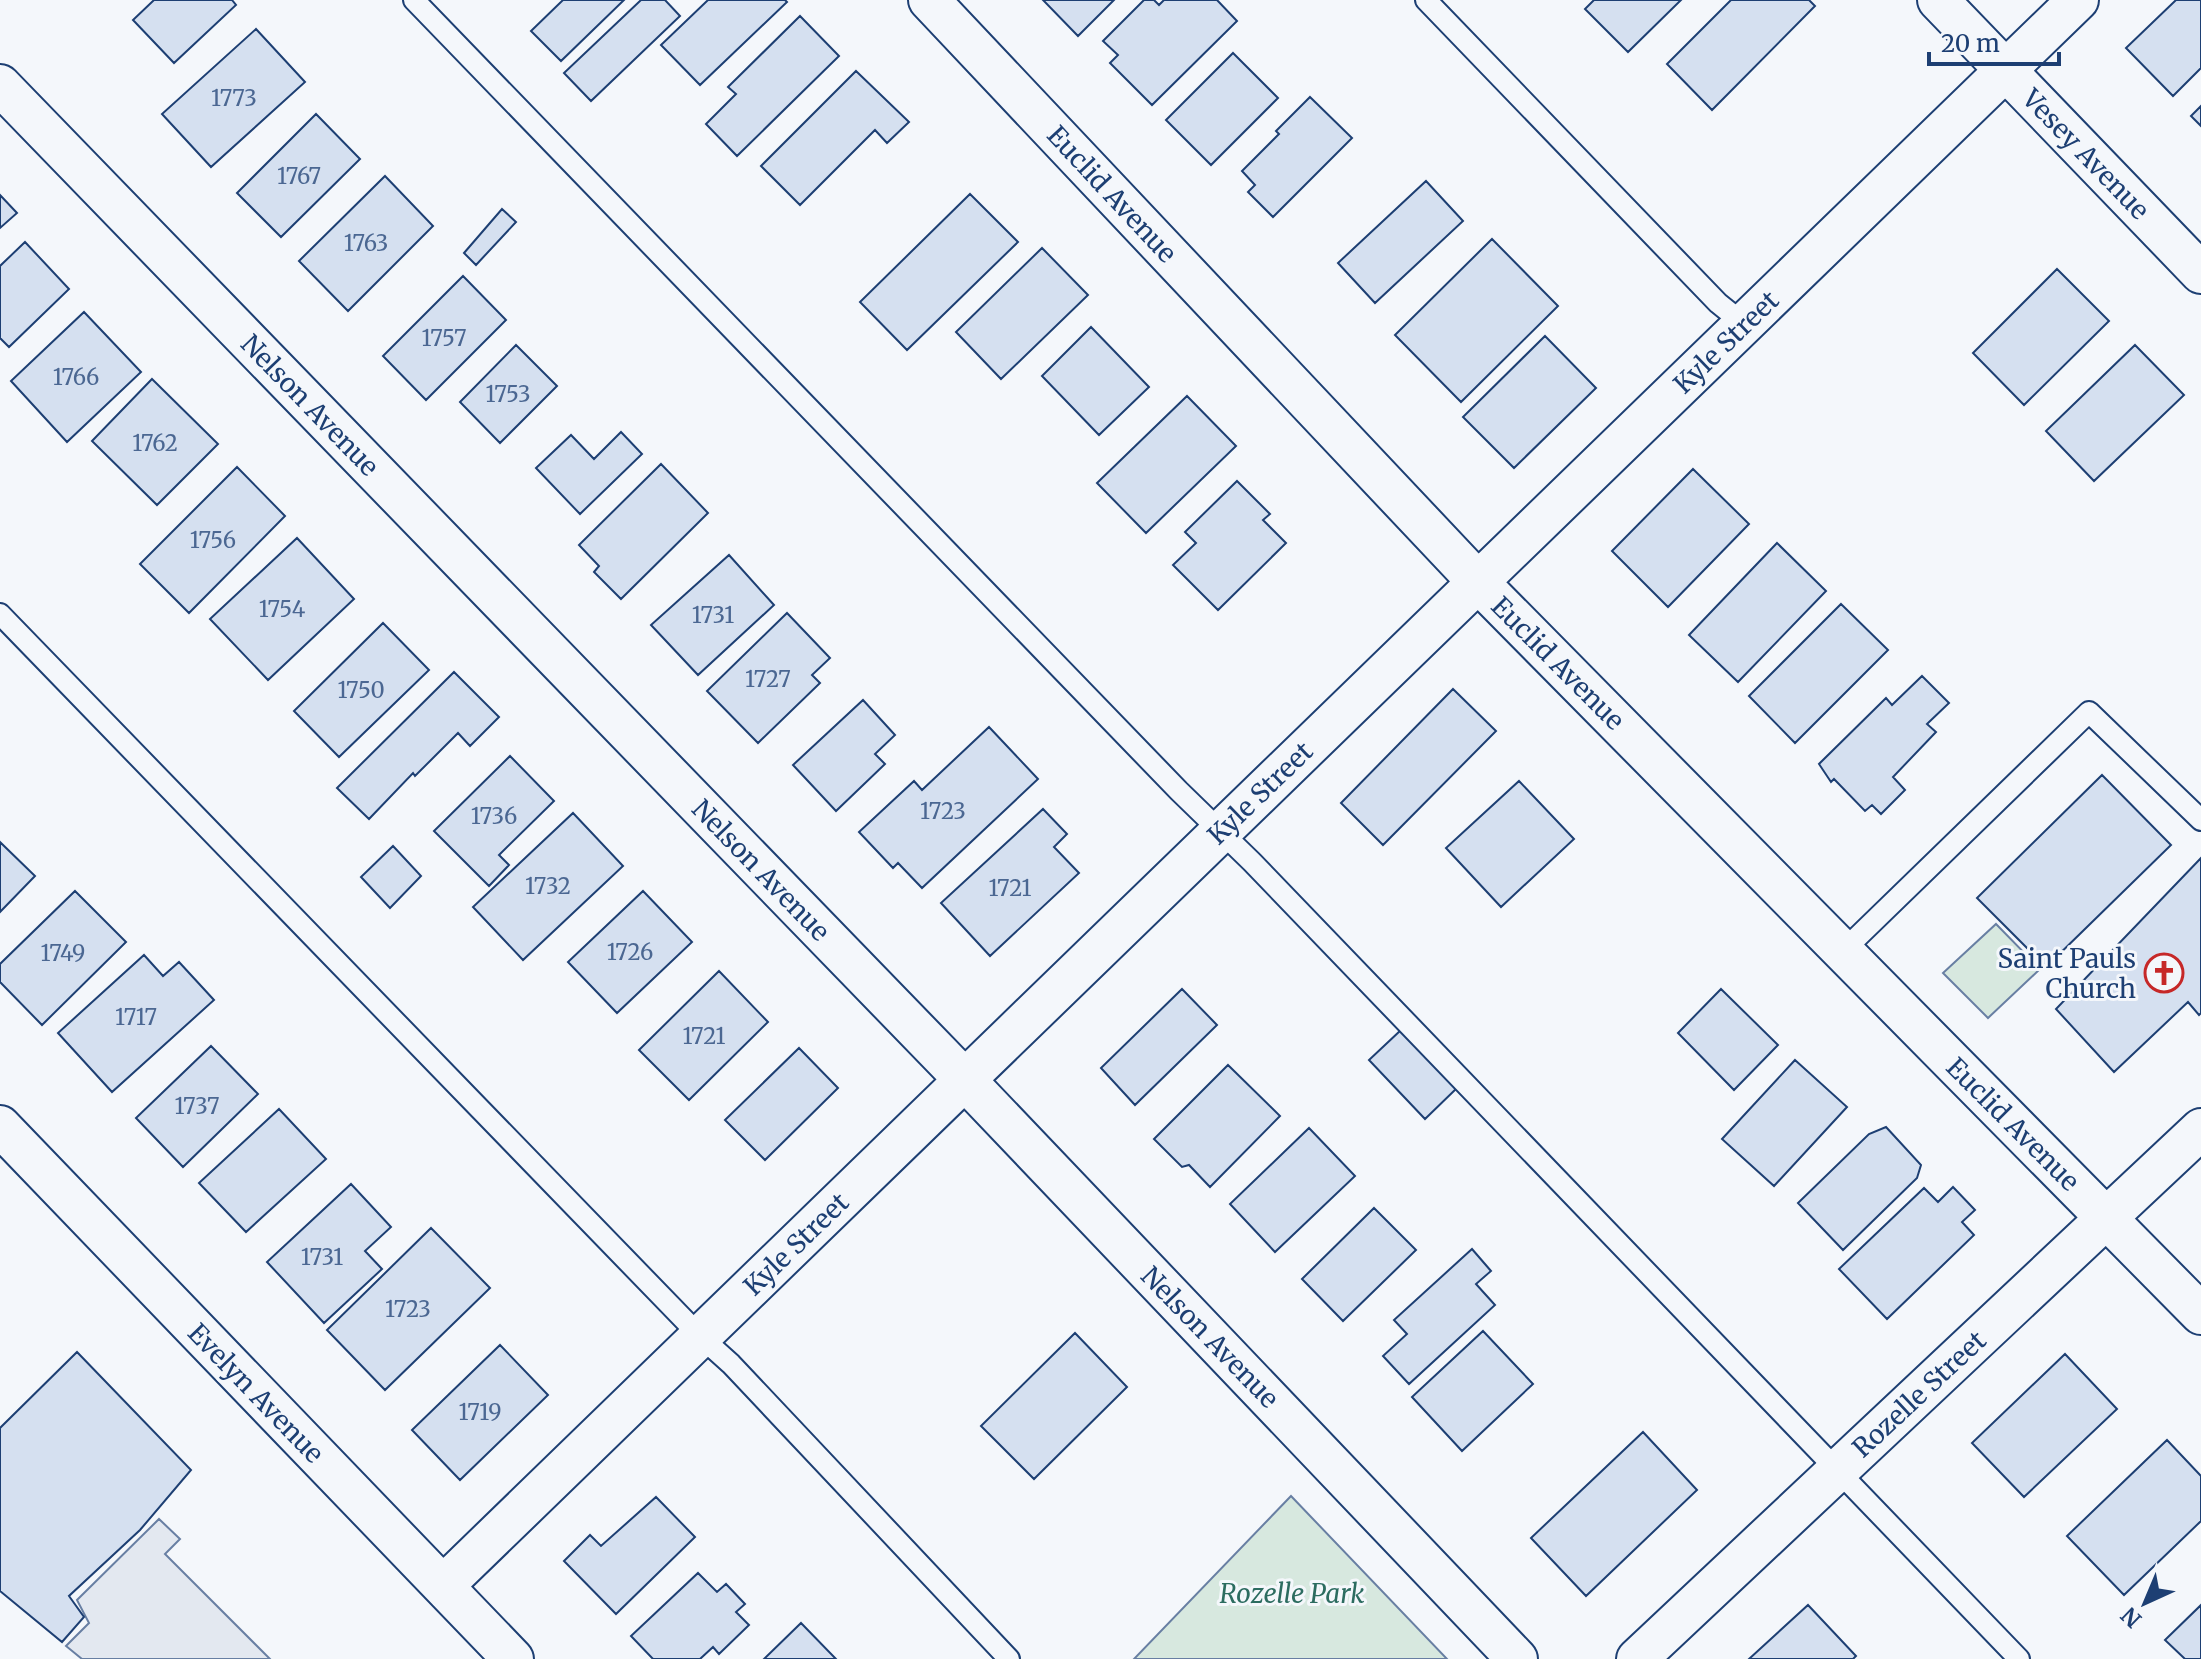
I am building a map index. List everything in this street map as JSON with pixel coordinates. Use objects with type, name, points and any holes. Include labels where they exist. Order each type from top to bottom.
[{"type":"street","name":"Euclid Avenue","points":[[929,0],[1478,582],[2201,1314]]},
{"type":"street","name":"Vesey Avenue","points":[[1938,0],[2201,273]]},
{"type":"street","name":"Kyle Street","points":[[443,1586],[2078,0]]},
{"type":"street","name":"Nelson Avenue","points":[[0,85],[965,1080],[1517,1659]]},
{"type":"street","name":"Evelyn Avenue","points":[[0,1126],[513,1659]]},
{"type":"street","name":"Rozelle Street","points":[[1637,1659],[2201,1129]]},
{"type":"lane","points":[[414,0],[2019,1659]]},
{"type":"lane","points":[[1426,0],[1718,303],[1744,324]]},
{"type":"lane","points":[[0,614],[701,1337],[731,1364],[1009,1659]]},
{"type":"lane","points":[[1843,951],[2089,712],[2201,820]]},
{"type":"green space","points":[[1996,924],[2040,969],[1988,1018],[1943,973]]},
{"type":"green space","name":"Rozelle Park","points":[[1291,1496],[1447,1659],[1134,1659]]},
{"type":"shaded area","points":[[159,1519],[180,1539],[165,1554],[270,1659],[82,1659],[66,1646],[89,1623],[77,1600]]},
{"type":"building","points":[[154,0],[232,0],[236,5],[174,63],[133,20]]},
{"type":"building","points":[[563,0],[624,0],[561,61],[531,31]]},
{"type":"building","points":[[641,0],[665,0],[680,16],[591,101],[564,73]]},
{"type":"building","points":[[708,0],[787,2],[700,85],[661,45]]},
{"type":"building","points":[[1043,0],[1114,0],[1078,36]]},
{"type":"building","points":[[1144,0],[1154,0],[1159,5],[1164,0],[1217,0],[1237,21],[1152,105],[1110,63],[1118,55],[1103,41]]},
{"type":"building","points":[[1594,0],[1681,0],[1628,52],[1585,9]]},
{"type":"building","points":[[1731,0],[1809,0],[1815,6],[1712,110],[1667,64]]},
{"type":"building","points":[[2176,0],[2201,0],[2201,68],[2173,96],[2126,48]]},
{"type":"building","points":[[800,16],[839,56],[737,156],[706,124],[736,94],[728,87]]},
{"type":"building","points":[[256,29],[305,82],[211,167],[162,114]]},
{"type":"building","points":[[1233,53],[1278,98],[1211,165],[1166,120]]},
{"type":"building","points":[[856,71],[909,122],[887,143],[875,130],[800,205],[761,166]]},
{"type":"building","points":[[1310,97],[1352,138],[1273,217],[1248,192],[1255,185],[1242,171]]},
{"type":"building","points":[[2201,106],[2201,126],[2191,116]]},
{"type":"building","points":[[316,114],[360,159],[281,237],[237,193]]},
{"type":"building","points":[[385,176],[433,226],[348,311],[299,261]]},
{"type":"building","points":[[1426,181],[1463,221],[1375,303],[1338,263]]},
{"type":"building","points":[[970,194],[1018,242],[907,350],[860,302]]},
{"type":"building","points":[[0,195],[17,213],[0,228]]},
{"type":"building","points":[[502,209],[516,222],[476,265],[464,253]]},
{"type":"building","points":[[1492,239],[1558,306],[1461,402],[1395,335]]},
{"type":"building","points":[[25,242],[69,289],[9,347],[0,338],[0,266]]},
{"type":"building","points":[[1042,248],[1088,295],[1001,379],[956,332]]},
{"type":"building","points":[[2057,269],[2109,321],[2024,405],[1973,353]]},
{"type":"building","points":[[463,276],[506,320],[426,400],[383,356]]},
{"type":"building","points":[[84,312],[141,372],[67,442],[11,381]]},
{"type":"building","points":[[1091,327],[1149,387],[1099,435],[1042,376]]},
{"type":"building","points":[[1545,336],[1596,388],[1514,468],[1463,417]]},
{"type":"building","points":[[516,345],[557,386],[500,443],[460,402]]},
{"type":"building","points":[[2135,345],[2184,395],[2094,481],[2046,431]]},
{"type":"building","points":[[152,379],[218,444],[157,505],[92,441]]},
{"type":"building","points":[[1187,396],[1236,446],[1146,533],[1097,483]]},
{"type":"building","points":[[621,432],[642,454],[580,514],[536,468],[571,435],[594,459]]},
{"type":"building","points":[[661,464],[708,513],[621,599],[594,572],[599,566],[579,545]]},
{"type":"building","points":[[237,467],[285,516],[189,613],[140,564]]},
{"type":"building","points":[[1693,469],[1749,524],[1668,607],[1612,551]]},
{"type":"building","points":[[1237,481],[1270,514],[1263,520],[1286,543],[1218,610],[1173,565],[1196,543],[1185,532]]},
{"type":"building","points":[[297,538],[354,599],[268,680],[210,619]]},
{"type":"building","points":[[1777,543],[1826,591],[1738,682],[1689,635]]},
{"type":"building","points":[[729,555],[774,605],[698,675],[651,625]]},
{"type":"building","points":[[1841,604],[1888,650],[1795,743],[1749,696]]},
{"type":"building","points":[[787,613],[830,658],[812,675],[820,683],[758,743],[707,691]]},
{"type":"building","points":[[383,623],[429,670],[339,757],[294,711]]},
{"type":"building","points":[[454,672],[499,717],[470,746],[458,733],[415,776],[413,773],[369,819],[337,788]]},
{"type":"building","points":[[1922,676],[1949,703],[1927,724],[1936,732],[1893,777],[1905,790],[1881,814],[1872,805],[1865,811],[1834,779],[1831,782],[1819,764],[1886,698],[1892,705]]},
{"type":"building","points":[[1453,689],[1496,731],[1383,845],[1341,803]]},
{"type":"building","points":[[863,700],[895,735],[875,754],[885,764],[836,811],[793,765]]},
{"type":"building","points":[[989,727],[1038,779],[922,888],[898,863],[893,868],[859,832],[914,781],[922,790]]},
{"type":"building","points":[[510,756],[554,801],[499,855],[509,865],[489,886],[434,831]]},
{"type":"building","points":[[2102,775],[2171,845],[2046,967],[1977,898]]},
{"type":"building","points":[[1519,781],[1574,839],[1501,907],[1446,848]]},
{"type":"building","points":[[1043,809],[1067,834],[1054,847],[1079,873],[990,956],[941,903]]},
{"type":"building","points":[[573,813],[623,866],[523,960],[473,907]]},
{"type":"building","points":[[0,842],[35,876],[0,912]]},
{"type":"building","points":[[393,846],[421,876],[390,908],[361,877]]},
{"type":"building","points":[[2201,858],[2201,1013],[2199,1015],[2188,1002],[2114,1072],[2056,1009]]},
{"type":"building","points":[[75,891],[126,942],[42,1025],[0,982],[0,964]]},
{"type":"building","points":[[643,891],[692,942],[617,1013],[568,962]]},
{"type":"building","points":[[144,955],[163,976],[179,962],[214,1000],[112,1092],[58,1033]]},
{"type":"building","points":[[719,971],[768,1022],[689,1100],[639,1050]]},
{"type":"building","points":[[1182,989],[1217,1025],[1135,1105],[1101,1068]]},
{"type":"building","points":[[1721,989],[1778,1045],[1734,1090],[1678,1033]]},
{"type":"building","points":[[1401,1030],[1457,1088],[1425,1119],[1369,1060]]},
{"type":"building","points":[[211,1046],[258,1094],[183,1167],[136,1118]]},
{"type":"building","points":[[799,1048],[838,1088],[765,1160],[725,1120]]},
{"type":"building","points":[[1795,1060],[1847,1107],[1774,1186],[1722,1139]]},
{"type":"building","points":[[1228,1065],[1280,1116],[1210,1187],[1189,1165],[1182,1167],[1154,1139]]},
{"type":"building","points":[[279,1109],[326,1159],[246,1232],[199,1183]]},
{"type":"building","points":[[1886,1127],[1921,1165],[1917,1178],[1843,1250],[1798,1203],[1869,1134]]},
{"type":"building","points":[[1309,1128],[1355,1176],[1275,1252],[1230,1204]]},
{"type":"building","points":[[351,1184],[391,1227],[365,1251],[382,1269],[324,1323],[267,1262]]},
{"type":"building","points":[[1953,1187],[1975,1210],[1962,1222],[1974,1235],[1887,1319],[1839,1269],[1924,1188],[1938,1202]]},
{"type":"building","points":[[1374,1208],[1416,1250],[1343,1321],[1302,1279]]},
{"type":"building","points":[[431,1228],[490,1288],[385,1390],[327,1330]]},
{"type":"building","points":[[1472,1249],[1491,1271],[1476,1284],[1495,1305],[1409,1384],[1383,1356],[1407,1334],[1394,1320]]},
{"type":"building","points":[[1483,1331],[1533,1384],[1462,1451],[1412,1397]]},
{"type":"building","points":[[1075,1333],[1127,1387],[1034,1479],[981,1426]]},
{"type":"building","points":[[500,1345],[548,1395],[460,1480],[412,1430]]},
{"type":"building","points":[[77,1352],[191,1470],[140,1530],[69,1596],[84,1617],[62,1642],[0,1591],[0,1428]]},
{"type":"building","points":[[2065,1354],[2117,1409],[2024,1497],[1972,1443]]},
{"type":"building","points":[[1643,1432],[1697,1490],[1586,1596],[1531,1538]]},
{"type":"building","points":[[2167,1440],[2201,1476],[2201,1521],[2124,1595],[2067,1536]]},
{"type":"building","points":[[656,1497],[695,1537],[616,1614],[564,1561],[590,1535],[601,1546]]},
{"type":"building","points":[[698,1573],[717,1592],[726,1584],[745,1604],[736,1612],[749,1625],[719,1654],[713,1647],[700,1659],[653,1659],[631,1636]]},
{"type":"building","points":[[1808,1605],[1856,1656],[1853,1659],[1749,1659]]},
{"type":"building","points":[[2201,1605],[2201,1659],[2185,1659],[2165,1640]]},
{"type":"building","points":[[801,1623],[836,1659],[764,1659]]},
{"type":"place","name":"Saint Pauls Church","points":[[2164,973]]}]
